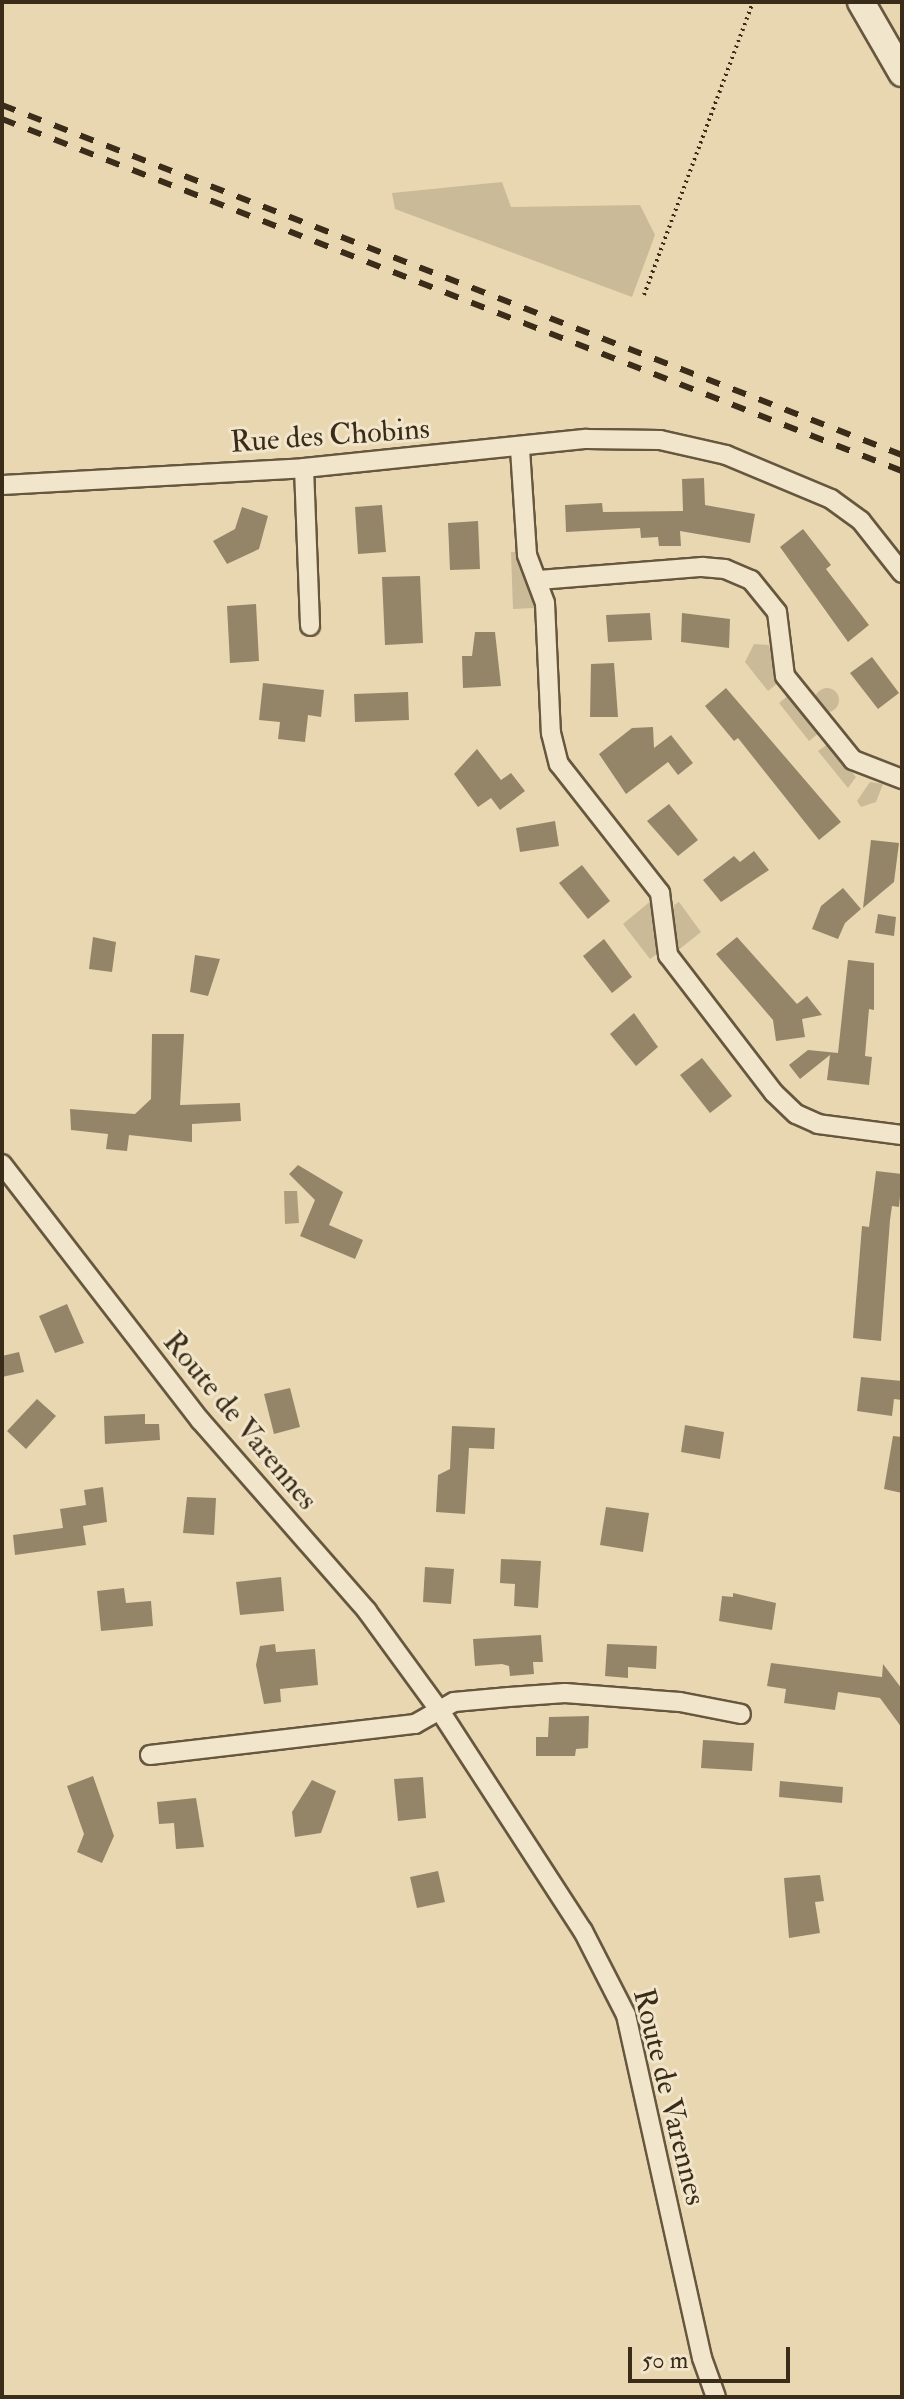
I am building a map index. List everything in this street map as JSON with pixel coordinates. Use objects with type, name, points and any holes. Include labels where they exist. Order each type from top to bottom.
[{"type":"street","points":[[861,2],[902,73]]},
{"type":"street","name":"Rue des Chobins","points":[[2,485],[304,468],[520,449],[587,439],[660,440],[739,460],[831,499],[861,521],[902,573]]},
{"type":"street","points":[[520,449],[527,555],[539,580],[545,603],[553,750],[567,778],[660,893],[674,964],[796,1114],[818,1124],[902,1131]]},
{"type":"street","points":[[304,468],[310,626]]},
{"type":"street","points":[[539,580],[702,567],[725,569],[751,580],[777,612],[785,676],[853,760],[902,779]]},
{"type":"street","name":"Route de Varennes","points":[[2,1164],[148,1356],[367,1611],[440,1711],[583,1931],[626,2015],[702,2358],[716,2397]]},
{"type":"street","points":[[150,1755],[415,1724],[454,1702],[565,1693],[680,1702],[741,1714]]},
{"type":"path","points":[[644,295],[753,2]]},
{"type":"shaded area","points":[[502,182],[511,207],[640,205],[655,235],[632,297],[395,209],[392,193]]},
{"type":"shaded area","points":[[511,552],[517,552],[535,608],[513,609]]},
{"type":"shaded area","points":[[754,644],[769,645],[779,682],[768,691],[745,662]]},
{"type":"shaded area","points":[[827,688],[835,692],[839,700],[835,708],[827,712],[819,708],[815,700],[819,692]]},
{"type":"shaded area","points":[[789,695],[819,733],[809,741],[779,703]]},
{"type":"shaded area","points":[[828,744],[856,777],[848,788],[818,751]]},
{"type":"shaded area","points":[[870,782],[883,784],[876,802],[861,807],[857,801]]},
{"type":"shaded area","points":[[652,900],[657,954],[650,959],[623,924]]},
{"type":"shaded area","points":[[679,902],[701,932],[677,951],[673,932],[674,905]]},
{"type":"shaded area","points":[[284,1191],[297,1191],[299,1223],[285,1224]]},
{"type":"building","points":[[704,478],[705,505],[755,514],[750,543],[680,531],[681,546],[659,546],[658,537],[641,538],[640,528],[566,532],[565,505],[602,503],[603,512],[683,511],[682,479]]},
{"type":"building","points":[[382,505],[386,552],[358,554],[355,507]]},
{"type":"building","points":[[242,507],[268,516],[259,549],[227,564],[213,541],[235,529]]},
{"type":"building","points":[[478,521],[480,569],[450,570],[448,523]]},
{"type":"building","points":[[803,529],[831,565],[826,569],[869,625],[848,642],[780,547]]},
{"type":"building","points":[[420,576],[423,643],[385,645],[382,577]]},
{"type":"building","points":[[256,604],[259,661],[230,663],[227,606]]},
{"type":"building","points":[[650,613],[652,640],[608,642],[606,615]]},
{"type":"building","points":[[682,613],[730,619],[729,648],[681,642]]},
{"type":"building","points":[[475,632],[495,632],[501,686],[463,688],[462,656],[472,656]]},
{"type":"building","points":[[872,657],[899,693],[878,709],[850,673]]},
{"type":"building","points":[[614,663],[618,717],[590,717],[591,664]]},
{"type":"building","points":[[263,683],[324,690],[321,717],[308,715],[305,742],[278,739],[280,722],[259,720]]},
{"type":"building","points":[[726,688],[841,822],[819,840],[738,738],[734,741],[705,706]]},
{"type":"building","points":[[408,692],[409,720],[355,722],[354,694]]},
{"type":"building","points":[[653,727],[654,748],[671,735],[693,763],[678,775],[668,762],[626,794],[599,754],[632,728]]},
{"type":"building","points":[[477,749],[501,780],[511,773],[525,791],[500,810],[491,798],[478,807],[454,774]]},
{"type":"building","points":[[669,804],[698,840],[678,856],[647,821]]},
{"type":"building","points":[[555,821],[559,846],[520,852],[516,828]]},
{"type":"building","points":[[871,840],[899,843],[894,882],[863,908]]},
{"type":"building","points":[[754,851],[769,870],[721,902],[703,880],[734,856],[740,862]]},
{"type":"building","points":[[582,865],[610,901],[588,919],[559,883]]},
{"type":"building","points":[[843,888],[861,909],[845,923],[838,939],[812,929],[821,906]]},
{"type":"building","points":[[878,914],[896,917],[894,936],[875,933]]},
{"type":"building","points":[[93,937],[116,942],[112,972],[89,969]]},
{"type":"building","points":[[737,937],[797,1004],[807,996],[822,1015],[802,1019],[805,1037],[776,1041],[773,1020],[716,954]]},
{"type":"building","points":[[604,939],[632,977],[612,993],[583,956]]},
{"type":"building","points":[[195,955],[220,959],[208,996],[190,992]]},
{"type":"building","points":[[848,960],[874,963],[874,1010],[869,1009],[865,1056],[872,1057],[869,1085],[827,1080],[830,1055],[800,1079],[789,1065],[808,1050],[838,1053]]},
{"type":"building","points":[[634,1013],[658,1047],[636,1066],[610,1034]]},
{"type":"building","points":[[152,1034],[184,1034],[180,1105],[240,1103],[241,1121],[192,1124],[192,1142],[129,1135],[127,1151],[106,1149],[108,1134],[71,1130],[70,1109],[135,1114],[151,1099]]},
{"type":"building","points":[[702,1058],[732,1096],[710,1113],[680,1075]]},
{"type":"building","points":[[298,1165],[343,1192],[329,1225],[363,1240],[355,1259],[300,1236],[315,1200],[289,1174]]},
{"type":"building","points":[[876,1171],[902,1174],[899,1207],[892,1206],[890,1220],[881,1341],[853,1338],[862,1226],[869,1227]]},
{"type":"building","points":[[67,1304],[84,1343],[55,1353],[39,1316]]},
{"type":"building","points":[[19,1352],[24,1372],[2,1377],[2,1356]]},
{"type":"building","points":[[861,1377],[902,1381],[902,1400],[894,1399],[892,1416],[857,1411]]},
{"type":"building","points":[[290,1388],[300,1427],[274,1434],[264,1394]]},
{"type":"building","points":[[37,1399],[56,1416],[26,1449],[7,1431]]},
{"type":"building","points":[[145,1414],[145,1424],[159,1424],[160,1440],[105,1444],[104,1416]]},
{"type":"building","points":[[685,1425],[724,1432],[720,1459],[681,1452]]},
{"type":"building","points":[[452,1426],[495,1428],[494,1449],[469,1448],[465,1514],[436,1512],[438,1475],[450,1469]]},
{"type":"building","points":[[893,1436],[902,1437],[902,1493],[884,1489]]},
{"type":"building","points":[[103,1487],[107,1522],[83,1526],[86,1545],[15,1555],[13,1535],[63,1528],[60,1509],[86,1505],[84,1490]]},
{"type":"building","points":[[187,1497],[216,1498],[214,1535],[183,1533]]},
{"type":"building","points":[[606,1507],[649,1513],[643,1552],[600,1545]]},
{"type":"building","points":[[501,1559],[541,1561],[538,1608],[514,1606],[515,1584],[500,1583]]},
{"type":"building","points":[[425,1567],[454,1569],[451,1604],[423,1602]]},
{"type":"building","points":[[281,1577],[284,1611],[240,1615],[236,1582]]},
{"type":"building","points":[[124,1588],[126,1603],[151,1601],[153,1626],[101,1631],[97,1591]]},
{"type":"building","points":[[733,1593],[776,1603],[772,1630],[719,1621],[722,1596],[733,1597]]},
{"type":"building","points":[[541,1635],[543,1662],[533,1662],[534,1674],[510,1676],[509,1666],[502,1664],[475,1666],[473,1639]]},
{"type":"building","points":[[275,1644],[276,1652],[315,1649],[318,1685],[280,1689],[281,1702],[264,1704],[256,1665],[260,1646]]},
{"type":"building","points":[[607,1644],[657,1646],[656,1669],[628,1667],[628,1678],[605,1676]]},
{"type":"building","points":[[771,1663],[882,1677],[883,1664],[902,1689],[902,1728],[880,1698],[838,1692],[835,1710],[784,1703],[786,1689],[767,1686]]},
{"type":"building","points":[[589,1716],[588,1748],[576,1749],[575,1756],[536,1756],[536,1737],[548,1737],[549,1717]]},
{"type":"building","points":[[703,1740],[754,1743],[752,1771],[701,1768]]},
{"type":"building","points":[[93,1776],[114,1836],[102,1863],[77,1852],[84,1834],[67,1786]]},
{"type":"building","points":[[423,1777],[426,1818],[398,1821],[394,1779]]},
{"type":"building","points":[[312,1780],[336,1791],[321,1833],[295,1837],[292,1812]]},
{"type":"building","points":[[780,1781],[843,1787],[842,1803],[779,1797]]},
{"type":"building","points":[[196,1798],[204,1847],[176,1849],[174,1823],[159,1824],[157,1802]]},
{"type":"building","points":[[438,1871],[445,1902],[417,1908],[410,1877]]},
{"type":"building","points":[[820,1875],[824,1901],[815,1902],[820,1933],[789,1938],[784,1878]]},
{"type":"railway","points":[[2,105],[902,455]]},
{"type":"railway","points":[[2,119],[902,471]]}]
